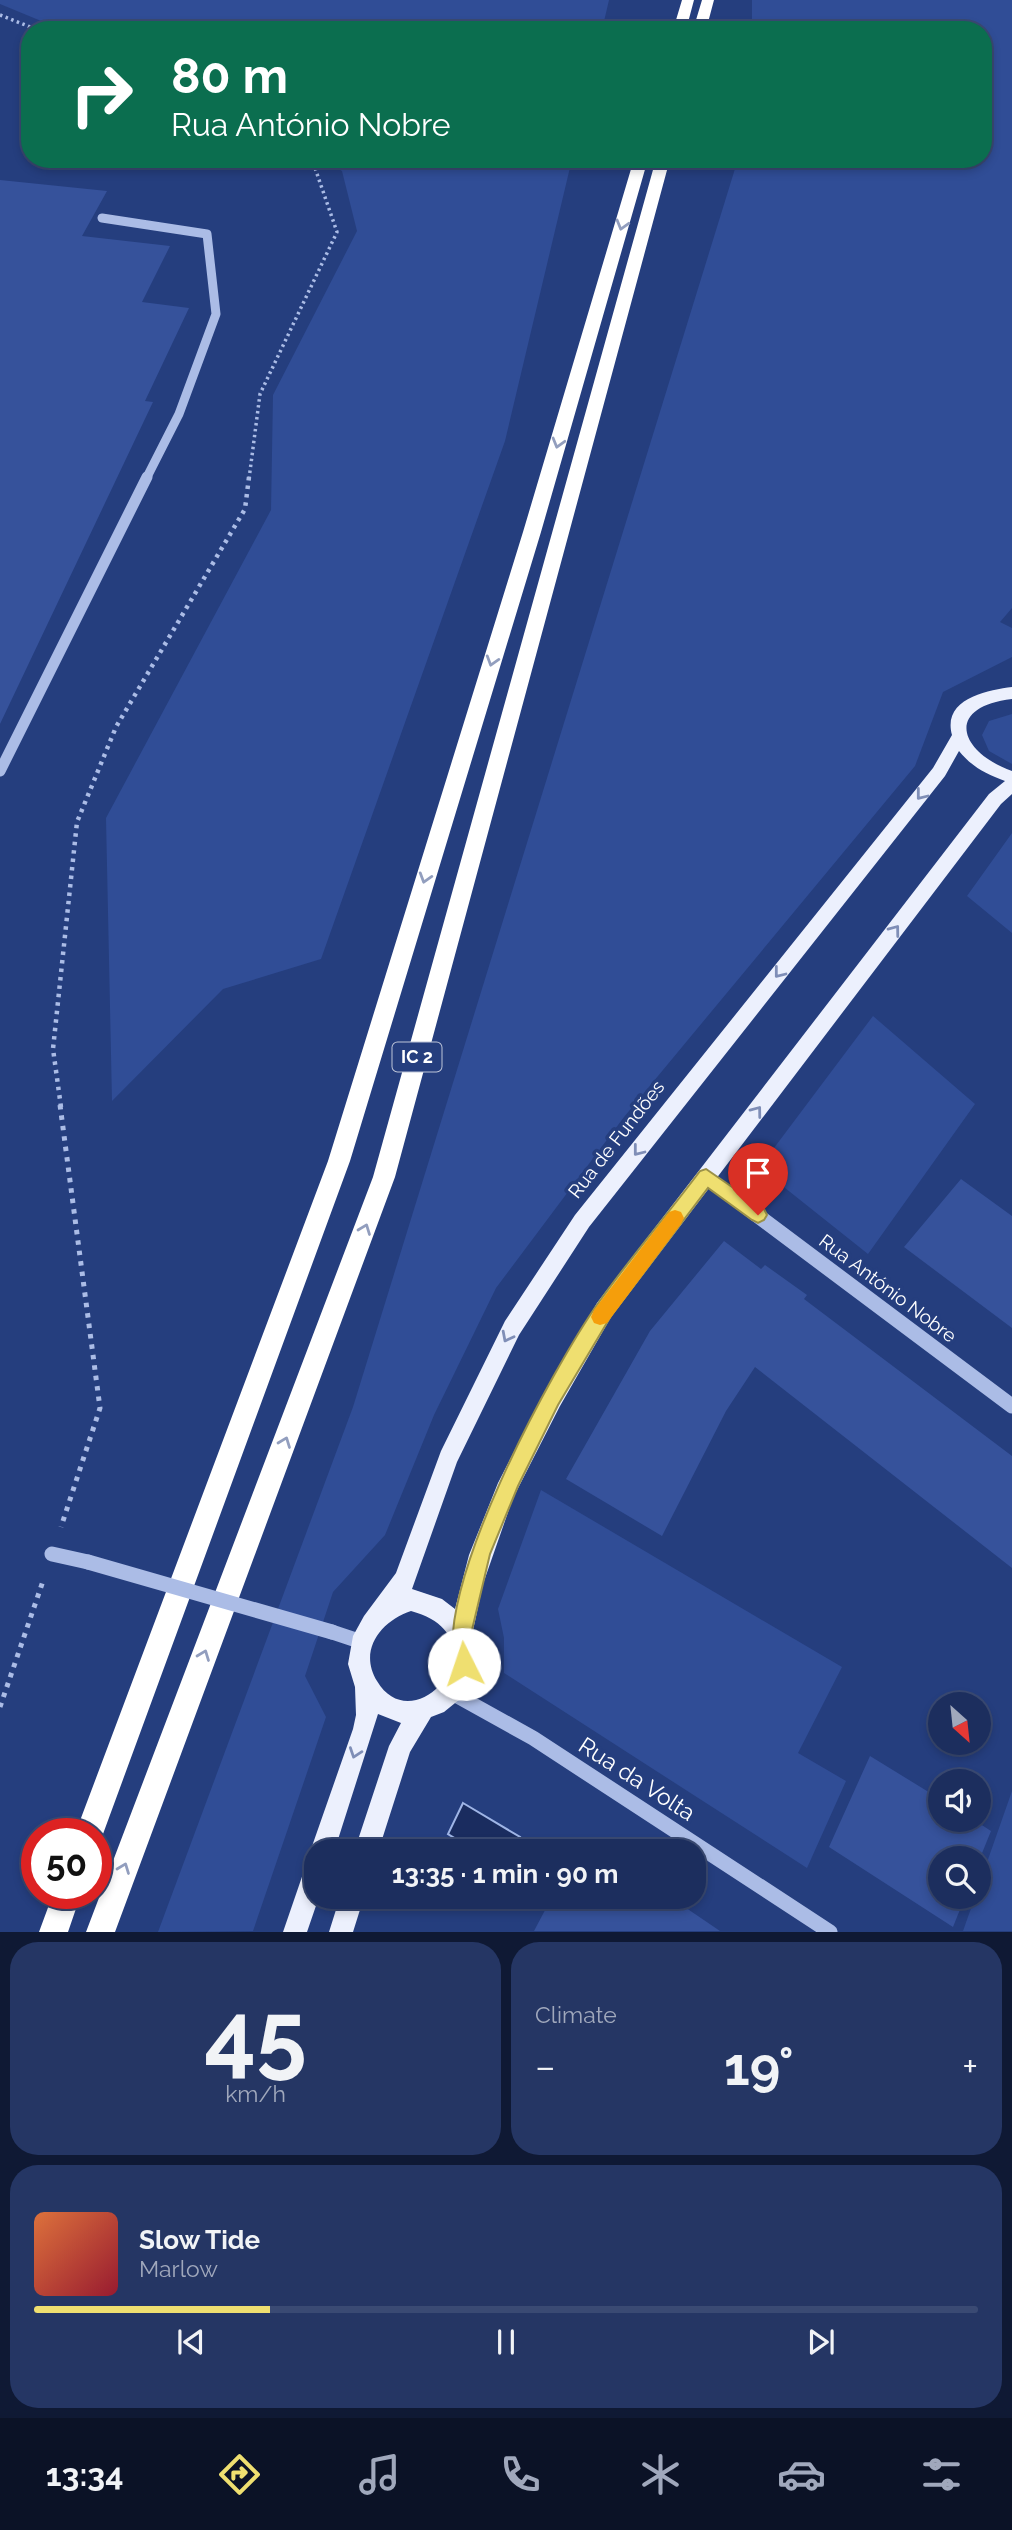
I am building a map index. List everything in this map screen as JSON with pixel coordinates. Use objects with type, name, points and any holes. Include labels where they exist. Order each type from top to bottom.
[{"type":"highway","points":[[682,21],[688,0]]},
{"type":"highway","points":[[702,21],[708,0]]},
{"type":"highway","name":"IC 2","points":[[95,1818],[339,1161],[532,532],[638,168]]},
{"type":"highway","name":"IC 2","points":[[100,1931],[384,1177],[661,168]]},
{"type":"highway","points":[[53,1931],[61,1909]]},
{"type":"main road","name":"Rua de Fundões","points":[[362,1642],[369,1625],[405,1580],[448,1458],[512,1328],[582,1221],[939,772],[959,738],[957,725],[961,713],[982,696],[1005,693],[1012,680]]},
{"type":"main road","points":[[959,738],[967,752],[980,765],[1012,777]]},
{"type":"main road","points":[[366,1687],[376,1699],[391,1709],[407,1713],[439,1704],[452,1693],[464,1664],[461,1634],[480,1553],[551,1399],[604,1310],[995,799],[1012,784]]},
{"type":"main road","points":[[380,1612],[395,1603],[411,1600],[427,1602],[447,1614],[461,1634]]},
{"type":"main road","points":[[326,1839],[367,1715],[366,1687],[359,1657],[362,1642]]},
{"type":"main road","points":[[370,1839],[400,1746],[423,1710]]},
{"type":"main road","points":[[295,1931],[304,1905]]},
{"type":"main road","points":[[341,1931],[348,1909]]},
{"type":"street","points":[[0,771],[179,414],[216,314],[206,234],[102,218]]},
{"type":"street","name":"Rua António Nobre","points":[[706,1177],[1012,1406]]},
{"type":"street","points":[[52,1554],[88,1562],[362,1642]]},
{"type":"street","name":"Rua da Volta","points":[[452,1693],[533,1738],[830,1931]]},
{"type":"path","points":[[0,15],[21,23]]},
{"type":"path","points":[[0,1707],[100,1408],[53,1049],[77,821],[116,727],[244,509],[260,394],[337,232],[315,168]]},
{"type":"shaded area","points":[[0,0],[609,0],[604,21],[41,21],[0,4]]},
{"type":"shaded area","points":[[752,0],[1012,0],[1012,608],[1000,622],[1012,628],[1012,657],[943,692],[915,766],[624,1117],[496,1288],[434,1415],[385,1535],[333,1592],[305,1676],[326,1717],[253,1931],[158,1932],[353,1407],[735,168],[992,168],[992,21],[752,21]]},
{"type":"shaded area","points":[[337,168],[570,168],[505,441],[321,959],[223,989],[112,1101],[106,818],[271,510],[273,395],[357,231],[342,171]]},
{"type":"shaded area","points":[[1012,714],[1012,764],[989,751],[982,735],[989,721]]},
{"type":"shaded area","points":[[1012,833],[1012,933],[967,896]]},
{"type":"shaded area","points":[[873,1016],[975,1104],[868,1254],[775,1180],[768,1156]]},
{"type":"shaded area","points":[[541,1490],[842,1667],[798,1753],[846,1781],[807,1868],[504,1673],[504,1638],[498,1609]]},
{"type":"shaded area","points":[[1012,1791],[1012,1931],[963,1931],[971,1909],[991,1909],[991,1851]]},
{"type":"shaded area","points":[[463,1803],[520,1837],[456,1839],[448,1834]]},
{"type":"building","points":[[0,180],[107,191],[82,236],[170,246],[142,302],[189,308],[145,401],[153,402],[0,724]]},
{"type":"building","points":[[961,1179],[1012,1216],[1012,1328],[904,1247]]},
{"type":"building","points":[[724,1241],[761,1269],[765,1265],[807,1295],[804,1299],[1012,1456],[1012,1568],[755,1367],[726,1411],[662,1536],[566,1479],[650,1331]]},
{"type":"building","points":[[870,1756],[928,1792],[928,1832],[991,1832],[985,1846],[928,1846],[928,1909],[960,1909],[953,1927],[829,1847]]},
{"type":"building","points":[[546,1909],[688,1909],[720,1931],[534,1931]]},
{"type":"slow traffic","points":[[600,1317],[675,1218]]},
{"type":"route","points":[[464,1664],[465,1648],[461,1634],[480,1553],[551,1399],[604,1310],[706,1177],[758,1215]]}]
